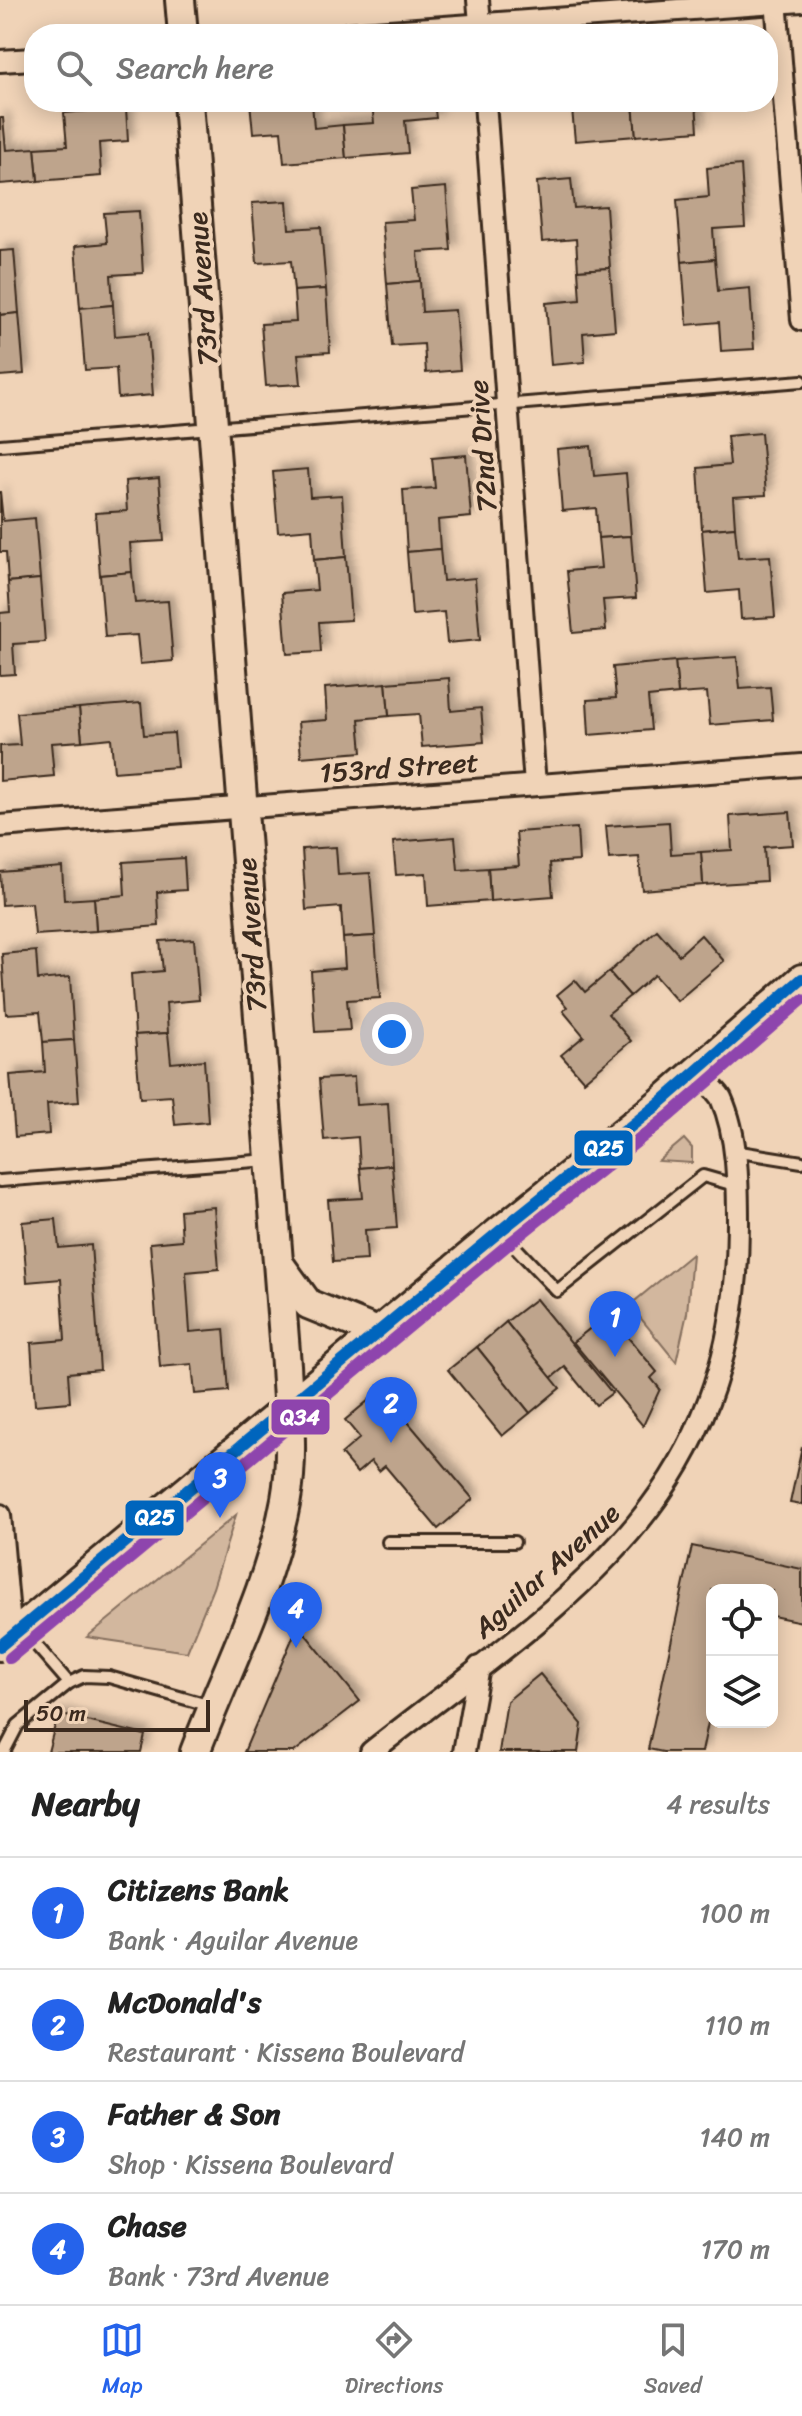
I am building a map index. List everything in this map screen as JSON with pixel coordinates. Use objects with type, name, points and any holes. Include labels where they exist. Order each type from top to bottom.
[{"type":"street","points":[[180,0],[182,24]]},
{"type":"street","points":[[478,0],[480,24]]},
{"type":"street","points":[[535,24],[802,1]]},
{"type":"street","points":[[776,2],[778,24]]},
{"type":"street","points":[[778,26],[802,320]]},
{"type":"street","points":[[0,61],[24,60]]},
{"type":"street","name":"73rd Avenue","points":[[189,112],[288,1407],[289,1467],[279,1530],[252,1613],[195,1752]]},
{"type":"street","name":"72nd Drive","points":[[486,112],[535,785]]},
{"type":"street","name":"153rd Street","points":[[0,826],[802,765]]},
{"type":"street","points":[[11,1637],[500,1231],[696,1073],[802,979]]},
{"type":"street","name":"Aguilar Avenue","points":[[371,1752],[479,1667],[608,1558],[646,1517],[677,1471],[712,1396],[735,1311],[738,1186],[734,1151],[720,1096],[696,1073]]},
{"type":"street","points":[[276,1258],[308,1304],[328,1315],[380,1333]]},
{"type":"street","points":[[0,1515],[11,1637]]},
{"type":"street","points":[[464,1752],[479,1667]]},
{"type":"lane","points":[[0,445],[802,381]]},
{"type":"lane","points":[[734,1151],[802,1162]]},
{"type":"lane","points":[[0,1181],[269,1160]]},
{"type":"lane","points":[[500,1231],[557,1291],[703,1176],[738,1186]]},
{"type":"lane","points":[[388,1542],[514,1542]]},
{"type":"lane","points":[[11,1637],[69,1683]]},
{"type":"lane","points":[[4,1752],[18,1725],[69,1683],[84,1676],[109,1677],[213,1707]]},
{"type":"shaded area","points":[[684,1139],[692,1148],[692,1163],[658,1161]]},
{"type":"shaded area","points":[[692,1254],[687,1313],[676,1362],[630,1305]]},
{"type":"shaded area","points":[[236,1515],[213,1588],[187,1652],[87,1637]]},
{"type":"building","points":[[126,112],[128,141],[99,143],[101,176],[38,181],[35,148],[67,146],[64,113]]},
{"type":"building","points":[[251,112],[313,112],[314,128],[343,125],[346,158],[284,163],[281,131],[253,133]]},
{"type":"building","points":[[373,112],[435,112],[436,118],[405,121],[408,153],[346,158],[343,125],[374,123]]},
{"type":"building","points":[[572,112],[634,112],[636,136],[575,141]]},
{"type":"building","points":[[634,112],[697,112],[698,131],[636,136]]},
{"type":"building","points":[[0,118],[3,118],[6,150],[35,148],[38,181],[0,184]]},
{"type":"building","points":[[741,165],[745,227],[713,229],[715,259],[682,262],[677,200],[709,197],[707,168]]},
{"type":"building","points":[[571,179],[574,208],[606,206],[610,268],[578,270],[576,239],[542,242],[537,182]]},
{"type":"building","points":[[446,187],[451,250],[418,252],[420,281],[387,284],[382,222],[414,220],[411,190]]},
{"type":"building","points":[[287,201],[289,229],[321,227],[326,289],[294,291],[291,261],[257,263],[252,203]]},
{"type":"building","points":[[139,211],[143,273],[111,275],[113,305],[80,308],[75,246],[107,243],[104,213]]},
{"type":"building","points":[[14,250],[19,313],[0,315],[0,251]]},
{"type":"building","points":[[715,259],[718,291],[750,288],[754,349],[721,351],[719,322],[687,325],[682,262]]},
{"type":"building","points":[[610,268],[615,330],[583,333],[585,362],[551,365],[546,303],[580,300],[578,270]]},
{"type":"building","points":[[420,281],[422,312],[455,310],[460,370],[426,373],[424,344],[392,346],[387,284]]},
{"type":"building","points":[[326,289],[330,352],[298,354],[301,384],[266,386],[261,324],[296,322],[294,291]]},
{"type":"building","points":[[113,305],[115,336],[148,333],[153,395],[118,398],[116,368],[85,370],[80,308]]},
{"type":"building","points":[[19,313],[24,374],[0,376],[0,315]]},
{"type":"building","points":[[761,433],[766,495],[733,497],[735,527],[702,530],[698,468],[730,465],[727,436]]},
{"type":"building","points":[[591,446],[594,476],[626,473],[631,536],[598,538],[596,508],[562,511],[557,449]]},
{"type":"building","points":[[466,455],[471,517],[438,520],[440,549],[407,552],[403,490],[435,488],[432,458]]},
{"type":"building","points":[[308,469],[310,497],[342,495],[346,557],[314,560],[312,529],[278,532],[273,472]]},
{"type":"building","points":[[159,478],[164,541],[130,543],[132,572],[100,575],[95,513],[127,511],[125,481]]},
{"type":"building","points":[[0,491],[3,521],[35,518],[40,579],[8,582],[6,552],[0,552]]},
{"type":"building","points":[[735,527],[738,558],[770,556],[775,617],[741,619],[739,590],[707,593],[702,530]]},
{"type":"building","points":[[631,536],[636,598],[603,600],[606,630],[573,633],[567,571],[601,568],[598,538]]},
{"type":"building","points":[[440,549],[443,581],[475,578],[480,640],[447,643],[444,612],[412,615],[407,552]]},
{"type":"building","points":[[346,557],[351,620],[319,622],[321,652],[287,654],[282,593],[317,590],[314,560]]},
{"type":"building","points":[[132,572],[135,603],[168,601],[173,661],[140,664],[137,635],[105,637],[100,575]]},
{"type":"building","points":[[40,579],[45,642],[13,644],[15,674],[0,675],[0,613],[10,612],[8,582]]},
{"type":"building","points":[[737,657],[740,689],[770,687],[773,720],[710,725],[707,692],[678,694],[675,661]]},
{"type":"building","points":[[675,661],[678,694],[648,697],[651,730],[589,735],[587,700],[616,698],[613,667]]},
{"type":"building","points":[[449,678],[451,711],[481,708],[484,742],[422,747],[419,714],[389,716],[386,683]]},
{"type":"building","points":[[386,683],[389,716],[359,719],[362,752],[301,757],[298,722],[327,720],[325,688]]},
{"type":"building","points":[[141,703],[144,735],[174,733],[177,767],[114,772],[111,738],[82,741],[79,708]]},
{"type":"building","points":[[79,708],[82,741],[51,743],[54,776],[0,781],[0,746],[20,745],[17,713]]},
{"type":"building","points":[[790,812],[793,845],[764,847],[766,881],[703,885],[701,852],[732,850],[730,816]]},
{"type":"building","points":[[669,822],[671,854],[701,852],[703,885],[642,890],[639,857],[609,859],[606,826]]},
{"type":"building","points":[[577,828],[579,861],[550,863],[553,896],[490,901],[488,868],[519,866],[516,832]]},
{"type":"building","points":[[455,837],[458,870],[488,868],[490,901],[428,906],[426,873],[396,875],[393,842]]},
{"type":"building","points":[[336,847],[338,875],[370,873],[375,936],[343,938],[341,907],[306,910],[302,849]]},
{"type":"building","points":[[184,858],[186,890],[157,892],[159,926],[96,931],[94,898],[125,895],[123,862]]},
{"type":"building","points":[[62,867],[64,900],[94,898],[96,931],[35,935],[32,903],[2,905],[0,872]]},
{"type":"building","points":[[657,930],[679,955],[701,935],[724,961],[677,1001],[654,975],[630,996],[609,972]]},
{"type":"building","points":[[375,936],[380,998],[347,1000],[350,1030],[315,1032],[311,971],[345,968],[343,938]]},
{"type":"building","points":[[194,939],[199,1000],[166,1003],[168,1033],[135,1035],[131,974],[163,971],[160,941]]},
{"type":"building","points":[[36,951],[38,980],[70,977],[74,1040],[43,1042],[40,1012],[6,1014],[2,954]]},
{"type":"building","points":[[609,972],[630,996],[608,1014],[631,1041],[584,1081],[561,1055],[584,1036],[563,1011],[567,1007],[557,995],[575,980],[585,992]]},
{"type":"building","points":[[168,1033],[171,1063],[204,1060],[208,1122],[175,1125],[172,1096],[140,1098],[135,1035]]},
{"type":"building","points":[[74,1040],[79,1102],[47,1104],[49,1134],[15,1137],[10,1075],[45,1072],[43,1042]]},
{"type":"building","points":[[354,1077],[356,1105],[388,1103],[392,1165],[360,1168],[358,1137],[324,1140],[319,1079]]},
{"type":"building","points":[[392,1165],[397,1228],[365,1230],[367,1260],[333,1262],[328,1200],[363,1198],[360,1168]]},
{"type":"building","points":[[214,1207],[219,1269],[186,1272],[190,1332],[224,1329],[229,1391],[195,1394],[192,1364],[160,1367],[150,1243],[182,1240],[180,1210]]},
{"type":"building","points":[[56,1219],[59,1248],[91,1245],[100,1370],[68,1373],[70,1402],[35,1405],[31,1343],[65,1340],[61,1279],[27,1282],[22,1222]]},
{"type":"building","points":[[536,1299],[612,1393],[596,1405],[565,1367],[551,1378],[506,1322]]},
{"type":"building","points":[[602,1319],[615,1335],[621,1329],[657,1372],[651,1378],[660,1389],[643,1426],[573,1342]]},
{"type":"building","points":[[506,1322],[560,1388],[530,1413],[477,1347]]},
{"type":"building","points":[[477,1347],[530,1413],[502,1436],[448,1370]]},
{"type":"building","points":[[381,1390],[473,1499],[438,1529],[385,1466],[379,1471],[371,1461],[357,1473],[341,1454],[360,1438],[345,1420]]},
{"type":"building","points":[[802,1447],[802,1505],[790,1503]]},
{"type":"building","points":[[692,1546],[802,1569],[802,1622],[778,1617],[778,1584],[706,1584],[707,1728],[702,1752],[648,1749]]},
{"type":"building","points":[[298,1625],[360,1701],[294,1752],[244,1752]]},
{"type":"building","points":[[540,1674],[582,1724],[578,1752],[499,1752],[507,1701]]},
{"type":"building","points":[[58,1714],[145,1735],[141,1752],[48,1752]]},
{"type":"transit line","name":"Q25","points":[[0,1646],[500,1231],[660,1103],[802,979]]},
{"type":"transit line","name":"Q34","points":[[10,1658],[510,1243],[670,1115],[802,1000]]},
{"type":"place","name":"Citizens Bank","points":[[615,1357]]},
{"type":"place","name":"McDonald's","points":[[391,1443]]},
{"type":"place","name":"Father & Son","points":[[220,1518]]},
{"type":"place","name":"Chase","points":[[296,1648]]}]
